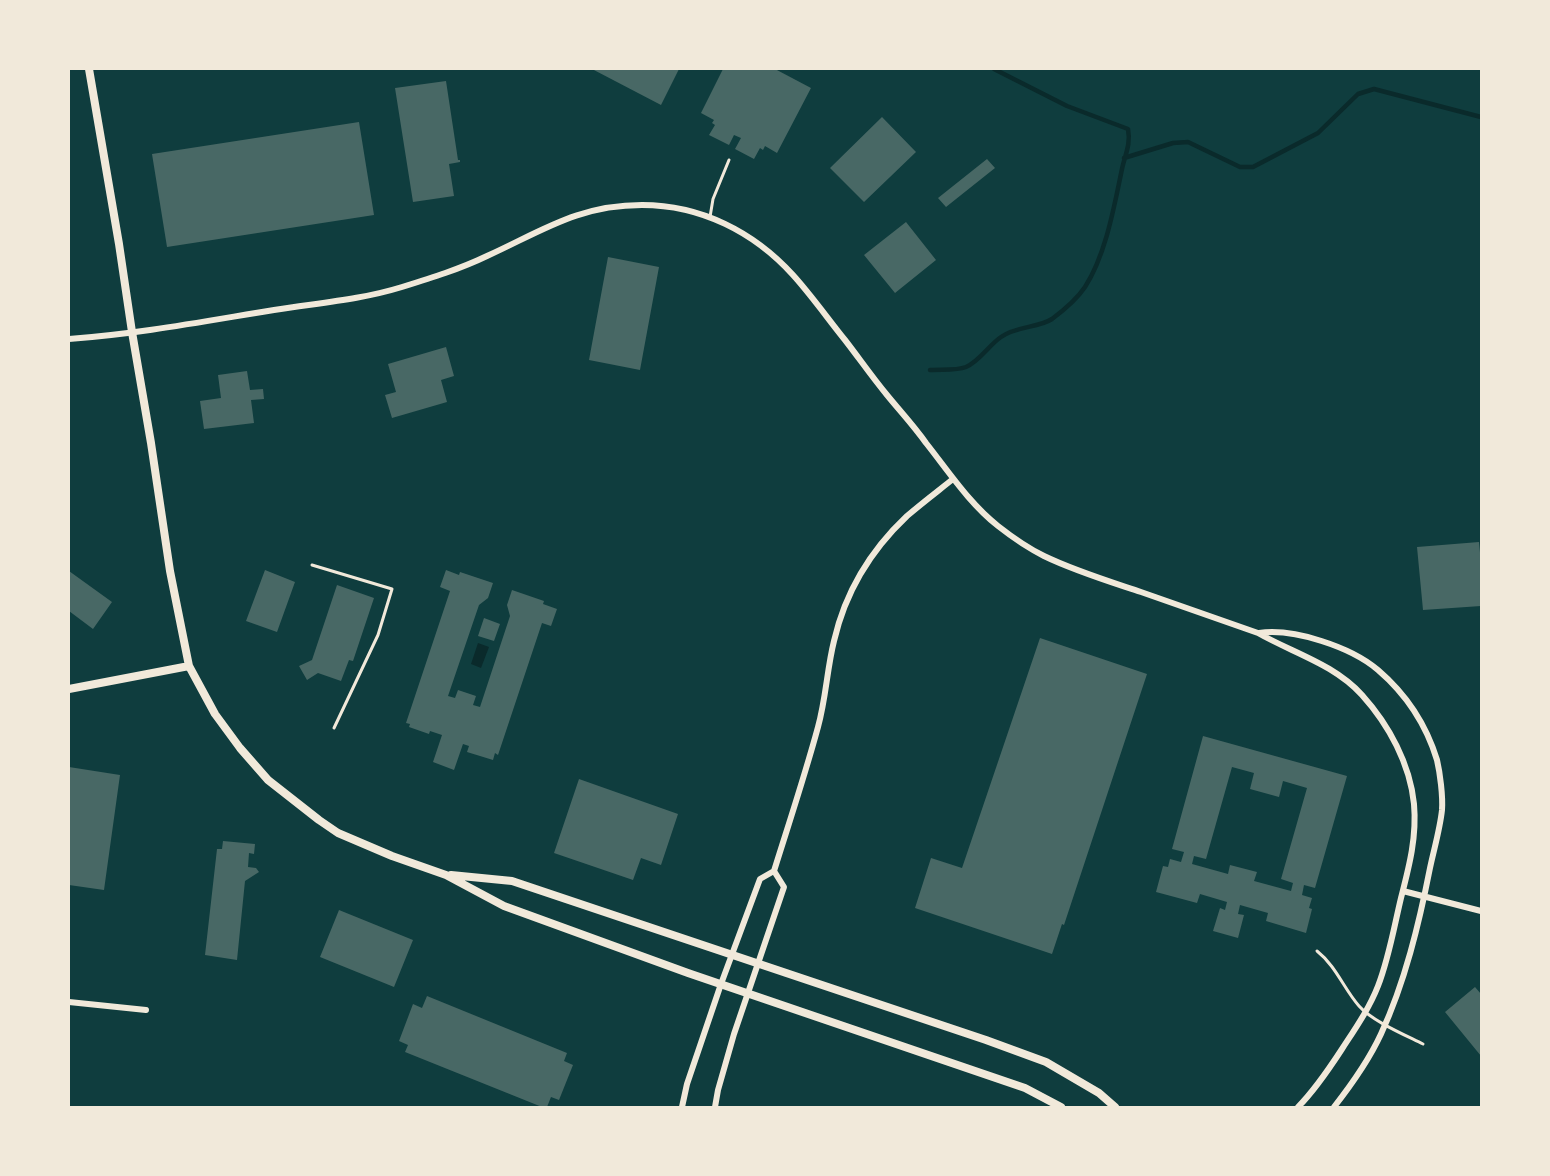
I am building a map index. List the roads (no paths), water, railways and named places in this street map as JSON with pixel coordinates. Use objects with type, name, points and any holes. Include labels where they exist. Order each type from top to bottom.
[{"type":"street","points":[[89,69],[170,571],[189,666],[215,714],[240,748],[277,788],[338,833],[392,856],[446,875],[504,906],[721,984],[1025,1088],[1061,1107]]},
{"type":"street","points":[[69,339],[132,332],[332,302],[400,288],[478,260],[568,217],[614,206],[668,207],[710,218],[748,236],[794,276],[953,479],[982,512],[999,526],[1042,555],[1078,571],[1258,633],[1323,664],[1348,681],[1378,714],[1391,734],[1402,759],[1414,803],[1414,847],[1379,984],[1365,1012],[1327,1071],[1298,1107]]},
{"type":"street","points":[[682,1107],[687,1084],[721,984],[760,879],[774,872],[818,727],[826,694],[833,643],[843,610],[859,576],[879,546],[907,517],[953,479]]},
{"type":"street","points":[[1258,633],[1289,632],[1354,653],[1370,663],[1392,681],[1409,701],[1420,719],[1437,761],[1442,809],[1420,916],[1403,974],[1386,1024],[1370,1056],[1334,1107]]},
{"type":"street","points":[[69,689],[189,666]]},
{"type":"street","points":[[715,1107],[721,1079],[748,993],[784,888],[774,872]]},
{"type":"street","points":[[446,875],[512,881],[1046,1062],[1099,1093],[1115,1107]]},
{"type":"street","points":[[1403,891],[1481,911]]},
{"type":"street","points":[[69,1002],[146,1010]]},
{"type":"lane","points":[[710,218],[713,199],[729,160]]},
{"type":"lane","points":[[312,565],[392,589],[378,635],[334,728]]},
{"type":"lane","points":[[1317,951],[1330,964],[1365,1012],[1423,1044]]},
{"type":"water","points":[[478,643],[489,647],[481,668],[471,664]]},
{"type":"waterway","points":[[930,370],[966,367],[1007,333],[1052,319],[1078,296],[1092,274],[1104,245],[1129,140],[1128,129],[1067,106],[994,69]]},
{"type":"waterway","points":[[1124,158],[1173,143],[1188,142],[1240,167],[1253,167],[1318,133],[1358,94],[1374,89],[1481,117]]}]
